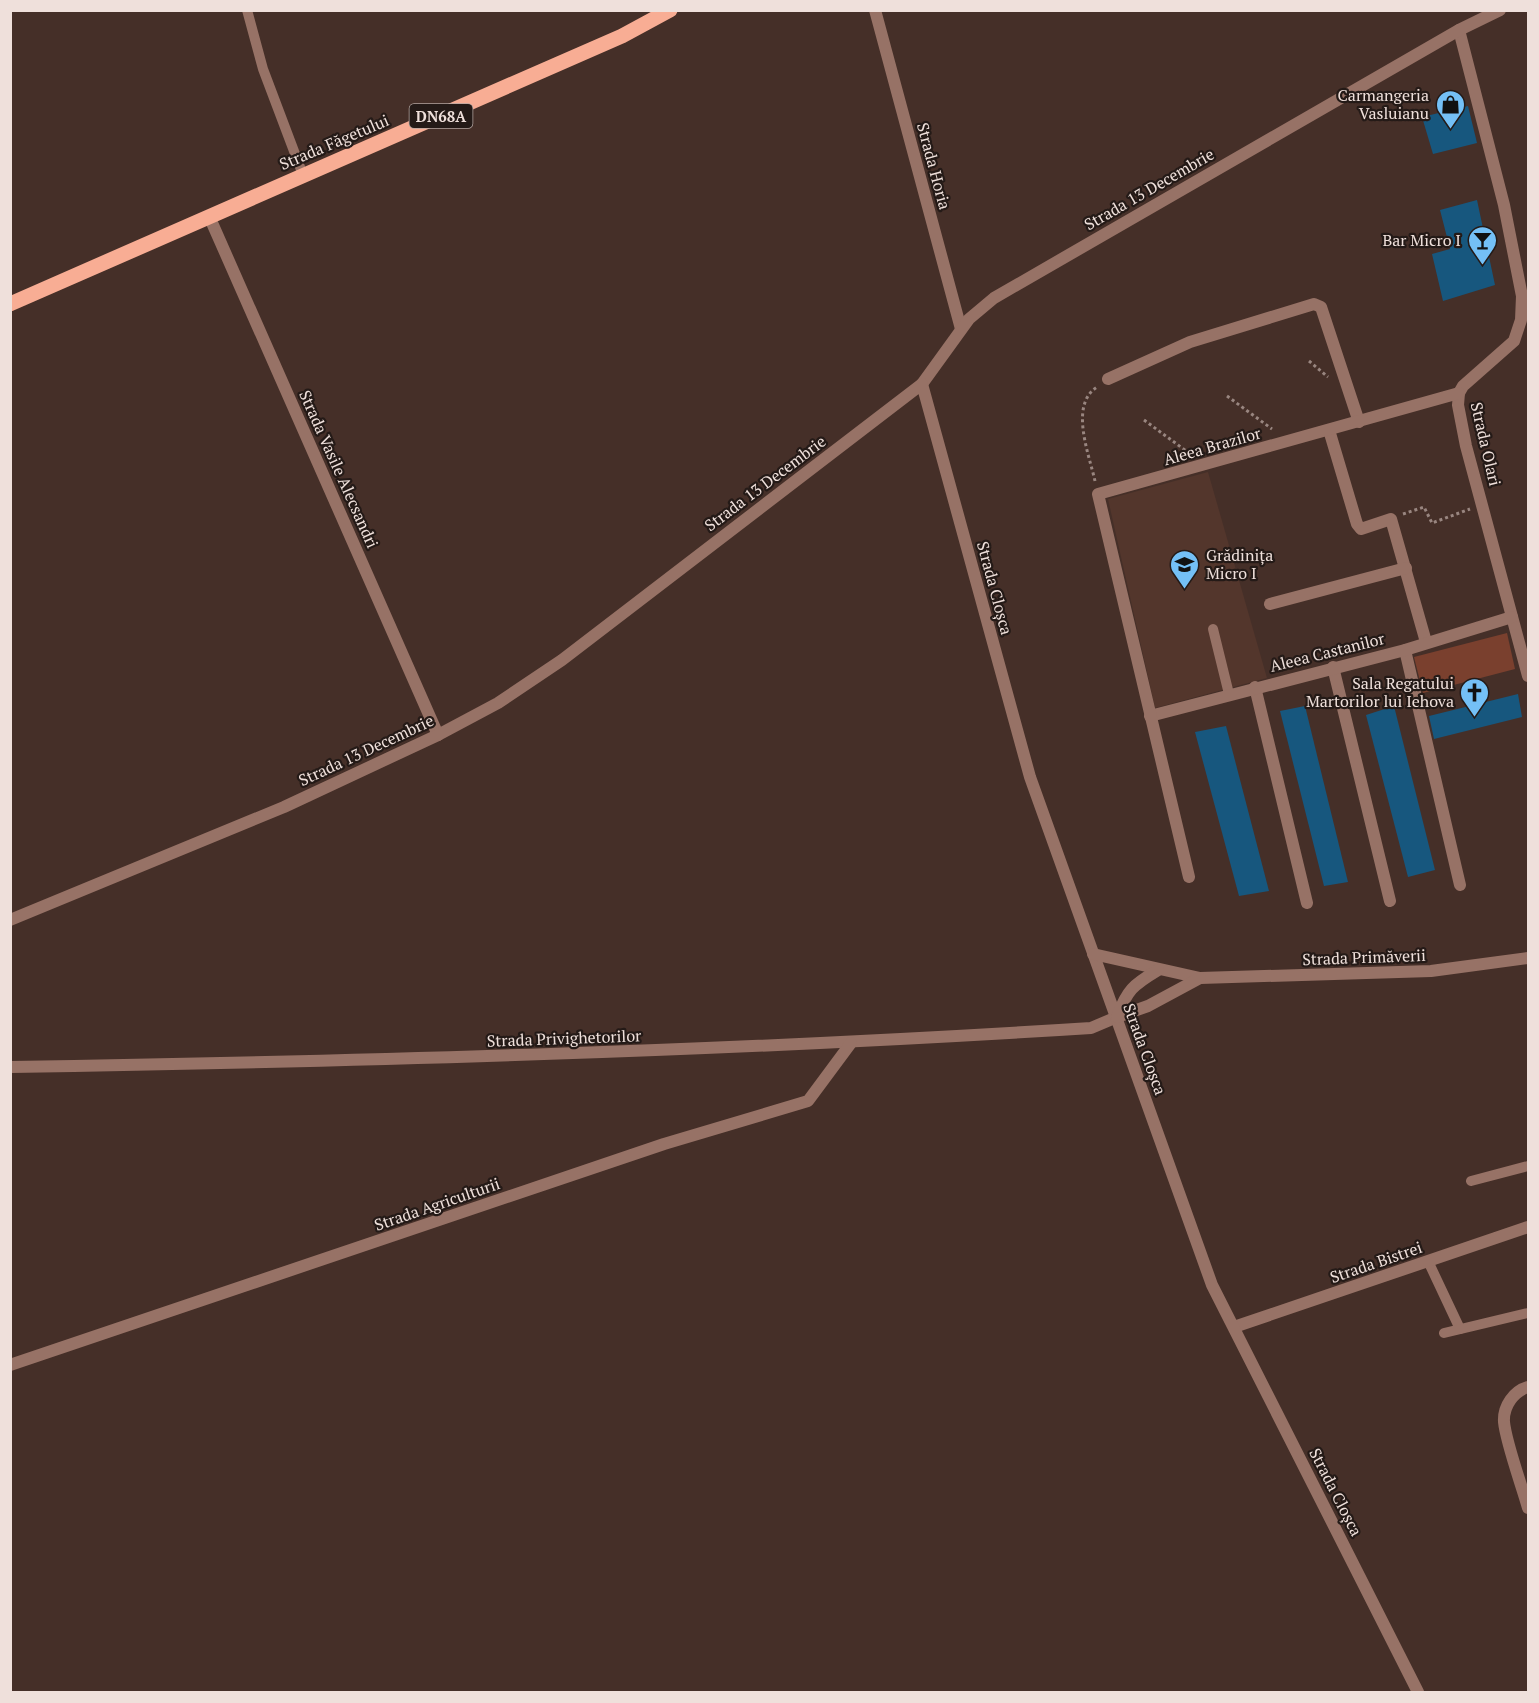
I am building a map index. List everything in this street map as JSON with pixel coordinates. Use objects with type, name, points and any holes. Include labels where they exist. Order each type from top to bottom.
[{"type":"main road","name":"Strada Făgetului","points":[[10,304],[622,36],[670,10]]},
{"type":"street","name":"Strada Horia","points":[[875,10],[961,329]]},
{"type":"street","name":"Strada 13 Decembrie","points":[[10,920],[284,807],[438,735],[498,703],[562,660],[922,384],[961,329],[994,298],[1460,30],[1500,10]]},
{"type":"street","name":"Strada Olari","points":[[1460,30],[1525,295],[1521,320],[1514,341],[1463,386],[1459,393],[1462,428],[1528,674]]},
{"type":"street","name":"Strada Vasile Alecsandri","points":[[209,216],[438,735]]},
{"type":"street","points":[[1108,379],[1190,342],[1303,305],[1314,304],[1321,307],[1359,422]]},
{"type":"street","name":"Strada Cloșca","points":[[922,384],[1030,777],[1212,1285],[1418,1692]]},
{"type":"street","name":"Aleea Brazilor","points":[[1098,494],[1206,466],[1459,393]]},
{"type":"street","points":[[1329,430],[1357,524],[1361,529],[1368,529],[1391,519],[1426,642]]},
{"type":"street","points":[[1098,494],[1189,876]]},
{"type":"street","points":[[1270,604],[1406,568]]},
{"type":"street","name":"Aleea Castanilor","points":[[1150,716],[1405,650],[1512,617]]},
{"type":"street","points":[[1405,650],[1460,885]]},
{"type":"street","points":[[1333,667],[1390,901]]},
{"type":"street","points":[[1255,687],[1307,903]]},
{"type":"street","name":"Strada Primăverii","points":[[1093,954],[1200,978],[1431,971],[1528,958]]},
{"type":"street","points":[[1117,1017],[1125,995],[1134,984],[1158,970]]},
{"type":"street","name":"Strada Primăverii","points":[[1117,1017],[1148,1006],[1200,978]]},
{"type":"street","name":"Strada Privighetorilor","points":[[10,1067],[446,1059],[851,1043],[1091,1028],[1117,1017]]},
{"type":"street","name":"Strada Agriculturii","points":[[10,1365],[664,1144],[808,1101],[851,1043]]},
{"type":"street","name":"Strada Bistrei","points":[[1234,1327],[1528,1227]]},
{"type":"street","points":[[1528,1387],[1518,1390],[1508,1404],[1504,1421],[1528,1508]]},
{"type":"lane","points":[[247,10],[263,69],[303,175]]},
{"type":"lane","points":[[1213,629],[1229,694]]},
{"type":"lane","points":[[1472,1181],[1528,1166]]},
{"type":"lane","points":[[1428,1262],[1461,1329]]},
{"type":"lane","points":[[1444,1333],[1528,1313]]},
{"type":"path","points":[[1098,494],[1085,436],[1082,406],[1090,391],[1108,379]]},
{"type":"path","points":[[1227,396],[1287,441]]},
{"type":"path","points":[[1144,420],[1206,466]]},
{"type":"path","points":[[1391,519],[1424,507],[1432,523],[1482,503]]},
{"type":"shaded area","name":"Grădinița Micro I","points":[[1208,472],[1267,678],[1155,708],[1108,499]]},
{"type":"shaded area","points":[[1507,633],[1515,669],[1423,693],[1414,657]]},
{"type":"building","name":"Carmangeria Vasluianu","points":[[1468,106],[1477,143],[1433,154],[1422,117]]},
{"type":"building","points":[[1477,200],[1495,285],[1443,301],[1432,254],[1450,249],[1440,210]]},
{"type":"building","name":"Sala Regatului Martorilor lui Iehova","points":[[1518,694],[1522,717],[1434,739],[1429,716]]},
{"type":"building","points":[[1305,706],[1348,882],[1324,886],[1280,711]]},
{"type":"building","points":[[1394,706],[1435,870],[1408,877],[1366,715]]},
{"type":"building","points":[[1226,726],[1269,891],[1239,896],[1195,732]]},
{"type":"place","name":"Carmangeria Vasluianu","points":[[1450,130]]},
{"type":"place","name":"Bar Micro I","points":[[1482,266]]},
{"type":"place","name":"Grădinița Micro I","points":[[1185,590]]},
{"type":"place","name":"Sala Regatului Martorilor lui Iehova","points":[[1475,718]]}]
